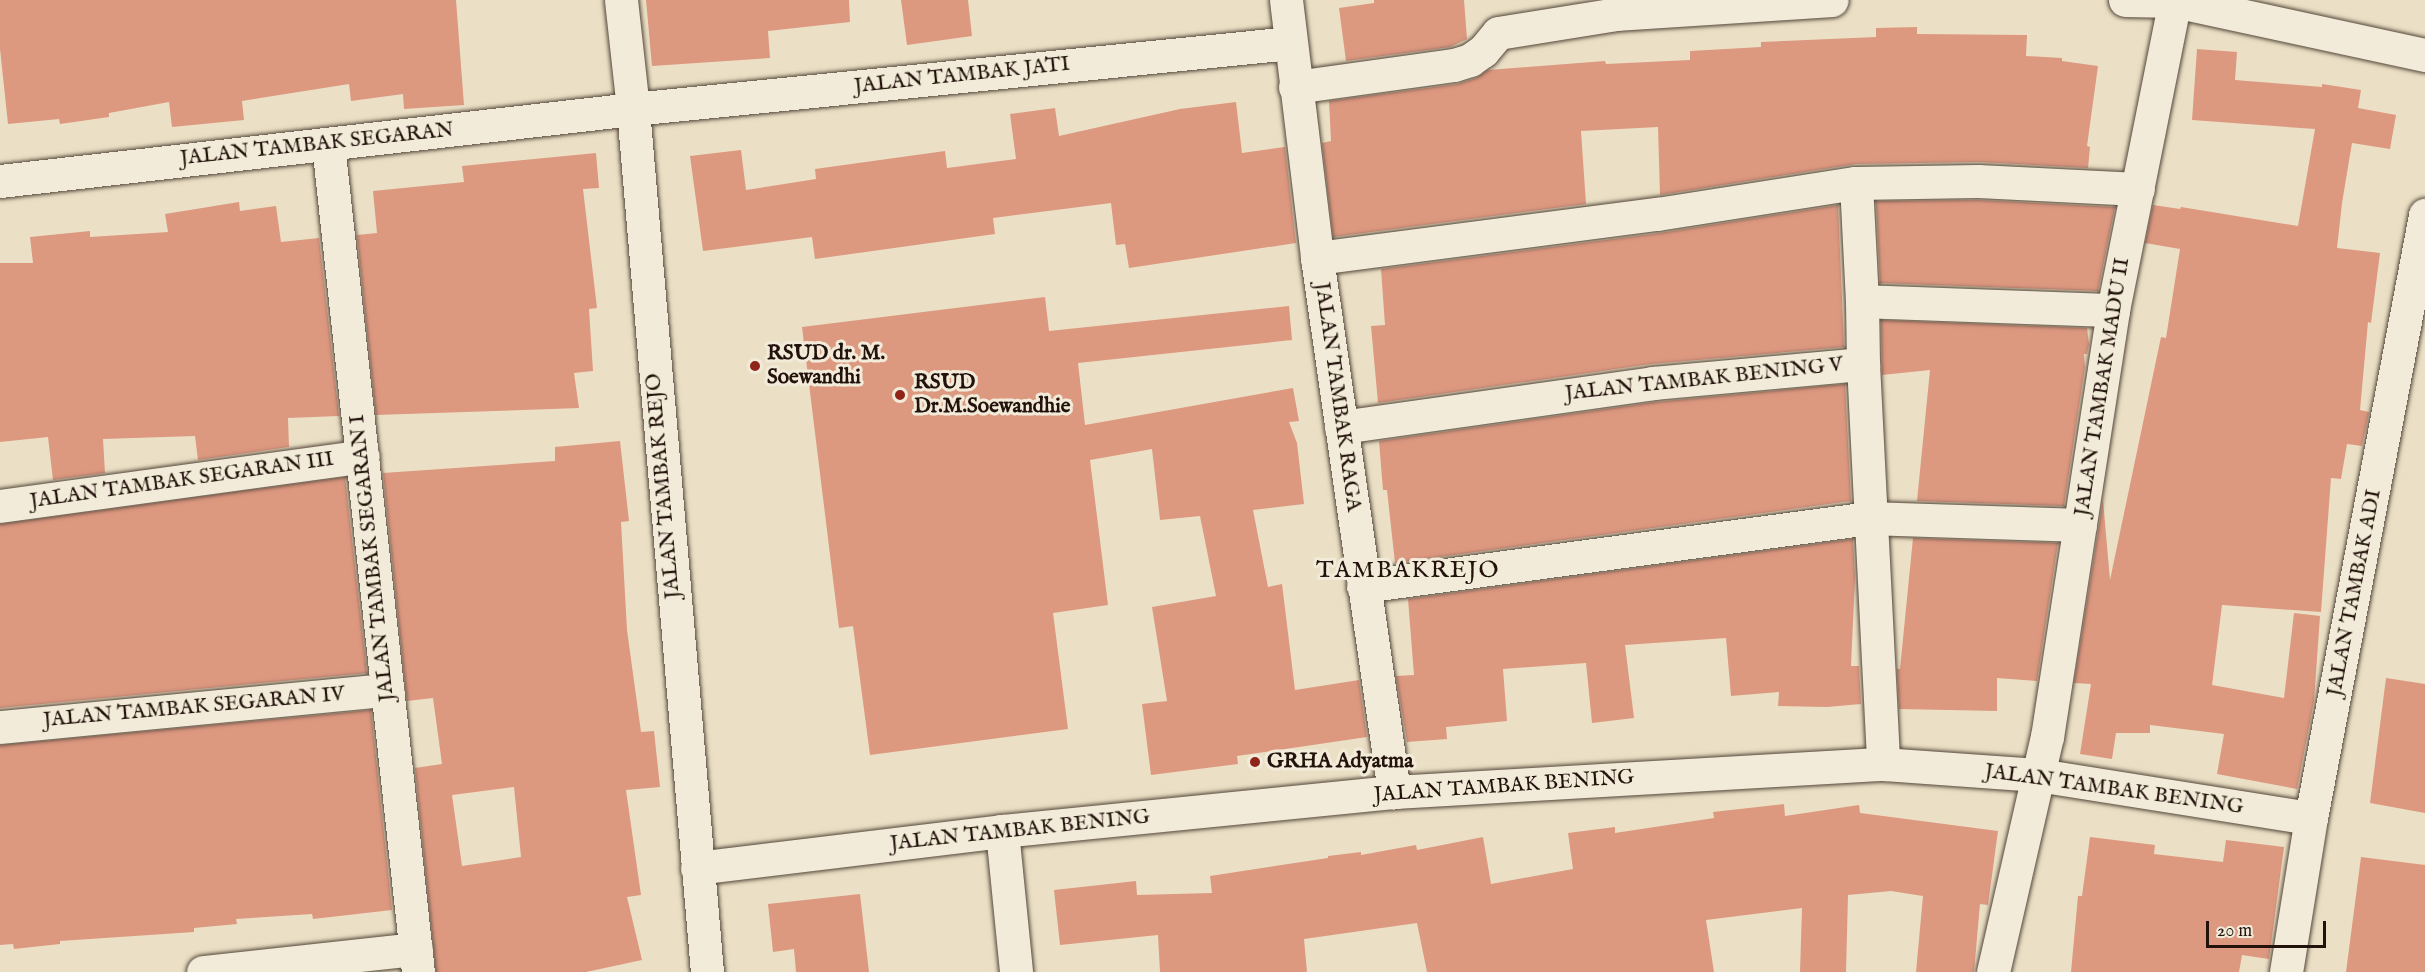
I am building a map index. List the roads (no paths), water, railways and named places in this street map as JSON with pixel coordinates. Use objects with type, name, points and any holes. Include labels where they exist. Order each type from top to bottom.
[{"type":"street","name":"JALAN TAMBAK REJO","points":[[621,0],[633,109],[707,972]]},
{"type":"street","name":"JALAN TAMBAK RAGA","points":[[1286,0],[1317,258],[1394,792]]},
{"type":"street","points":[[1295,87],[1454,65],[1476,55],[1498,33],[1615,7],[1832,0]]},
{"type":"street","points":[[2125,0],[2175,0],[2425,55]]},
{"type":"street","name":"JALAN TAMBAK MADU II","points":[[1993,972],[2047,737],[2113,310],[2175,0]]},
{"type":"street","name":"JALAN TAMBAK JATI","points":[[633,109],[1291,43]]},
{"type":"street","name":"JALAN TAMBAK SEGARAN","points":[[0,181],[633,109]]},
{"type":"street","name":"JALAN TAMBAK SEGARAN I","points":[[328,144],[417,960]]},
{"type":"street","points":[[1317,258],[1657,214],[1856,183],[1978,182],[2138,189]]},
{"type":"street","name":"JALAN TAMBAK BENING V","points":[[1341,426],[1653,383],[1863,364],[1856,183]]},
{"type":"street","name":"JALAN TAMBAK ADI","points":[[2286,972],[2311,818],[2425,215]]},
{"type":"street","points":[[1862,301],[2113,310]]},
{"type":"street","points":[[1863,364],[1883,764]]},
{"type":"street","name":"JALAN TAMBAK SEGARAN III","points":[[0,506],[363,456]]},
{"type":"street","points":[[1363,586],[1869,518],[2080,525]]},
{"type":"street","name":"JALAN TAMBAK SEGARAN IV","points":[[0,727],[387,690]]},
{"type":"street","name":"JALAN TAMBAK BENING","points":[[697,868],[1002,831],[1394,792],[1883,764],[2038,775],[2311,818]]},
{"type":"street","points":[[1002,831],[1016,972]]},
{"type":"street","points":[[203,972],[417,960]]},
{"type":"place","name":"RSUD dr. M. Soewandhi","points":[[755,366]]},
{"type":"place","name":"RSUD Dr.M.Soewandhie","points":[[900,395]]},
{"type":"place","name":"GRHA Adyatma","points":[[1255,762]]},
{"type":"district","name":"TAMBAKREJO","points":[[1408,571]]}]
